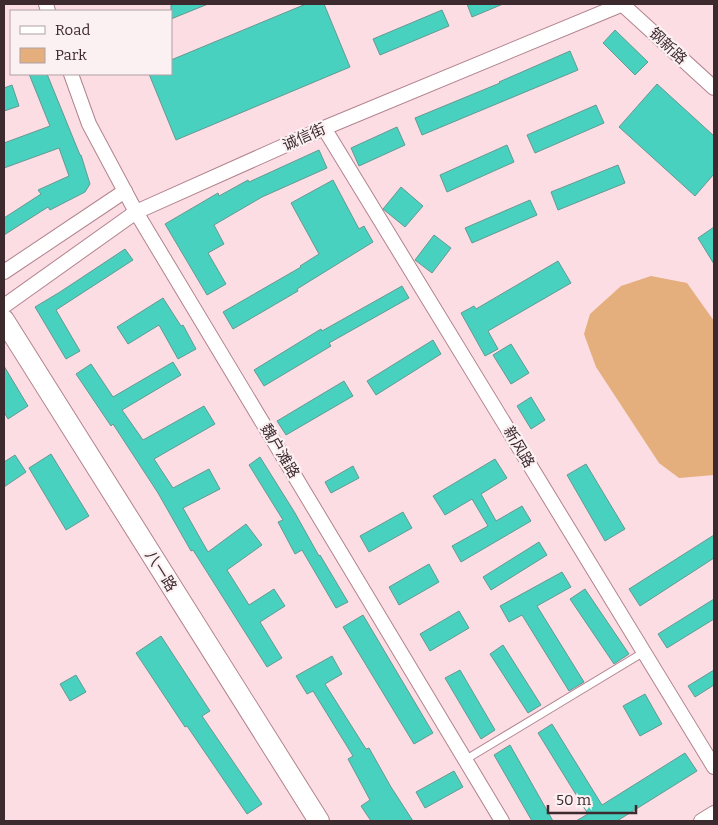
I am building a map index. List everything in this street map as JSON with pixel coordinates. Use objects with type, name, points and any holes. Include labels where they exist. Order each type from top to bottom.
[{"type":"street","name":"钢新路","points":[[623,4],[713,84]]},
{"type":"street","name":"诚信街","points":[[4,306],[136,212],[324,128],[623,4]]},
{"type":"street","name":"魏户滩路","points":[[71,75],[89,124],[136,212],[502,821]]},
{"type":"street","name":"新风路","points":[[324,128],[714,767]]},
{"type":"street","points":[[4,272],[125,191]]},
{"type":"street","name":"八一路","points":[[4,320],[319,821]]},
{"type":"street","points":[[701,821],[714,813]]},
{"type":"lane","points":[[465,760],[644,652]]},
{"type":"green space","points":[[651,276],[687,283],[714,321],[714,475],[679,478],[659,463],[596,367],[584,334],[590,314],[621,286]]},
{"type":"building","points":[[171,4],[208,4],[172,19]]},
{"type":"building","points":[[306,4],[324,4],[350,67],[176,140],[149,75],[172,75],[172,60]]},
{"type":"building","points":[[467,4],[503,4],[472,17]]},
{"type":"building","points":[[442,10],[449,26],[380,55],[373,39]]},
{"type":"building","points":[[615,30],[648,62],[635,75],[603,43]]},
{"type":"building","points":[[570,51],[578,70],[422,135],[415,118],[500,83]]},
{"type":"building","points":[[29,75],[47,75],[81,155],[90,184],[85,192],[50,210],[48,207],[4,235],[4,218],[41,194],[38,190],[69,176],[59,148],[4,168],[4,143],[50,126]]},
{"type":"building","points":[[657,84],[714,136],[714,174],[695,196],[619,127]]},
{"type":"building","points":[[12,85],[19,106],[4,111],[4,88]]},
{"type":"building","points":[[596,105],[604,123],[535,153],[527,135]]},
{"type":"building","points":[[397,127],[405,145],[359,166],[351,148]]},
{"type":"building","points":[[507,145],[514,162],[447,192],[440,175]]},
{"type":"building","points":[[319,150],[327,168],[262,197],[214,225],[224,244],[208,253],[226,284],[207,295],[165,224],[218,193],[219,196],[248,180],[249,182]]},
{"type":"building","points":[[618,165],[625,183],[558,210],[551,192]]},
{"type":"building","points":[[333,180],[359,229],[364,226],[373,242],[297,289],[298,291],[233,329],[223,312],[301,267],[319,254],[291,203]]},
{"type":"building","points":[[401,187],[423,206],[405,227],[383,209]]},
{"type":"building","points":[[530,200],[537,215],[472,243],[465,228]]},
{"type":"building","points":[[714,227],[714,264],[698,238]]},
{"type":"building","points":[[434,235],[451,248],[432,273],[415,260]]},
{"type":"building","points":[[125,249],[133,260],[56,310],[80,351],[66,359],[35,307]]},
{"type":"building","points":[[558,261],[571,283],[488,331],[498,349],[485,356],[461,313],[474,306],[476,309]]},
{"type":"building","points":[[402,286],[409,298],[329,343],[331,346],[264,386],[254,370],[321,329],[322,331]]},
{"type":"building","points":[[163,298],[181,326],[183,325],[196,349],[178,359],[159,325],[128,344],[117,327]]},
{"type":"building","points":[[433,340],[441,354],[376,395],[367,381]]},
{"type":"building","points":[[511,344],[529,373],[511,384],[493,355]]},
{"type":"building","points":[[173,362],[181,375],[122,410],[143,440],[204,406],[215,424],[154,459],[173,488],[209,469],[220,489],[183,508],[208,552],[246,524],[262,545],[227,570],[249,605],[274,589],[285,606],[260,622],[282,658],[267,667],[193,550],[191,551],[158,493],[113,424],[111,426],[76,374],[91,364],[113,397]]},
{"type":"building","points":[[4,366],[28,406],[8,419],[4,412]]},
{"type":"building","points":[[344,381],[353,396],[286,435],[277,421]]},
{"type":"building","points":[[531,397],[545,420],[531,429],[517,406]]},
{"type":"building","points":[[51,454],[89,516],[66,530],[29,468]]},
{"type":"building","points":[[15,455],[26,472],[4,487],[4,462]]},
{"type":"building","points":[[260,457],[348,602],[336,608],[302,550],[295,554],[278,522],[283,520],[249,465]]},
{"type":"building","points":[[495,459],[507,478],[481,494],[496,521],[522,506],[531,521],[461,562],[452,546],[488,526],[472,499],[445,515],[433,496]]},
{"type":"building","points":[[586,464],[625,529],[605,541],[567,475]]},
{"type":"building","points":[[353,466],[359,478],[331,493],[325,482]]},
{"type":"building","points":[[403,512],[412,528],[369,552],[360,536]]},
{"type":"building","points":[[714,535],[714,558],[640,606],[629,589]]},
{"type":"building","points":[[539,542],[547,555],[491,590],[483,577]]},
{"type":"building","points":[[429,564],[439,582],[399,605],[389,587]]},
{"type":"building","points":[[562,572],[571,587],[537,606],[584,682],[569,691],[522,615],[509,622],[500,606]]},
{"type":"building","points":[[585,589],[629,654],[614,664],[570,599]]},
{"type":"building","points":[[714,599],[714,619],[667,648],[658,634]]},
{"type":"building","points":[[459,611],[469,628],[430,651],[420,634]]},
{"type":"building","points":[[363,615],[433,733],[414,744],[343,627]]},
{"type":"building","points":[[161,636],[210,711],[202,716],[262,804],[247,814],[187,726],[185,727],[136,653]]},
{"type":"building","points":[[503,645],[541,705],[528,713],[490,654]]},
{"type":"building","points":[[332,656],[342,674],[325,684],[366,749],[369,748],[413,821],[371,821],[361,806],[370,800],[348,759],[353,756],[313,691],[307,694],[296,676]]},
{"type":"building","points":[[460,670],[495,730],[481,739],[445,678]]},
{"type":"building","points":[[714,670],[714,685],[695,697],[688,686]]},
{"type":"building","points":[[76,675],[86,692],[70,701],[60,684]]},
{"type":"building","points":[[645,694],[662,724],[640,736],[623,706]]},
{"type":"building","points":[[552,724],[602,805],[685,753],[697,771],[617,821],[576,821],[588,814],[538,733]]},
{"type":"building","points":[[510,745],[553,821],[532,821],[494,755]]},
{"type":"building","points":[[454,771],[463,787],[425,808],[416,792]]}]
